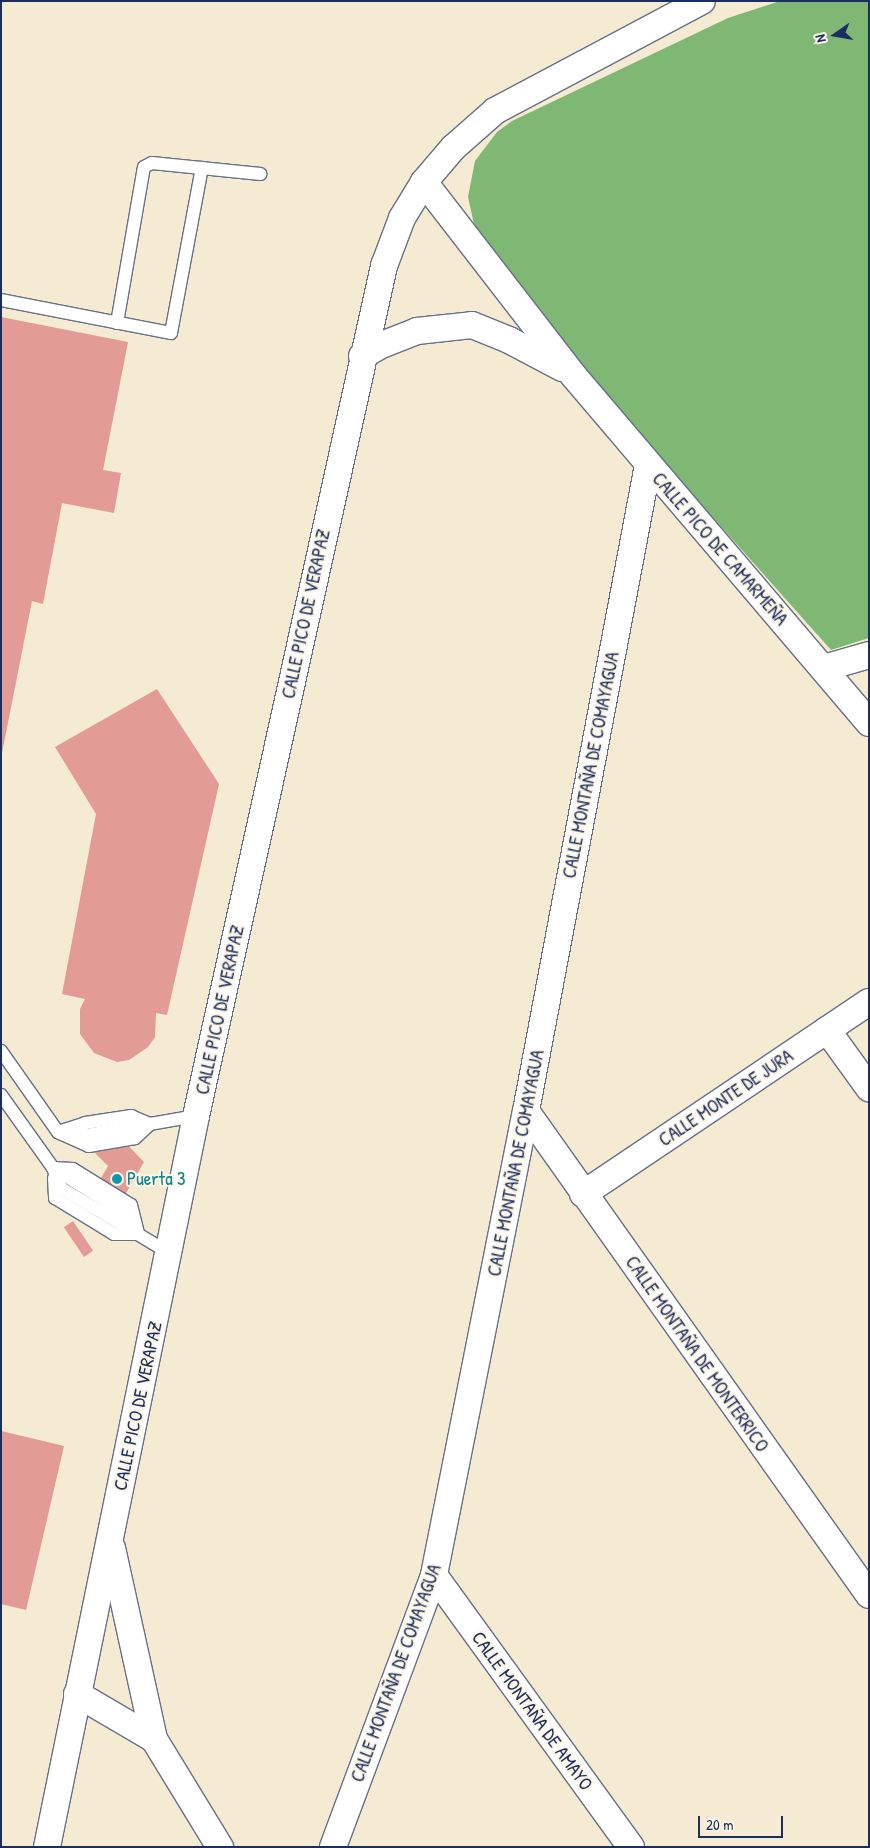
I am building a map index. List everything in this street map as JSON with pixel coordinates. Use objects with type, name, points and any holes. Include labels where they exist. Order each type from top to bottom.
[{"type":"street","name":"CALLE PICO DE VERAPAZ","points":[[47,1847],[196,1116],[362,356],[384,266],[402,218],[424,182],[453,148],[495,111],[702,1]]},
{"type":"street","name":"CALLE PICO DE CAMARMEÑA","points":[[424,182],[573,375],[869,723]]},
{"type":"street","name":"CALLE PICO DE CAMARMEÑA","points":[[362,356],[379,346],[417,331],[472,326],[517,344],[573,375]]},
{"type":"street","name":"CALLE MONTAÑA DE COMAYAGUA","points":[[333,1847],[434,1575],[526,1111],[648,465]]},
{"type":"street","points":[[824,668],[869,655]]},
{"type":"street","name":"CALLE MONTE DE JURA","points":[[583,1194],[869,1002]]},
{"type":"street","points":[[826,1030],[869,1088]]},
{"type":"street","name":"CALLE MONTAÑA DE MONTERRICO","points":[[526,1111],[869,1595]]},
{"type":"street","points":[[110,1540],[154,1739],[220,1847]]},
{"type":"street","name":"CALLE MONTAÑA DE AMAYO","points":[[434,1575],[630,1847]]},
{"type":"street","points":[[77,1694],[154,1739]]},
{"type":"lane","points":[[117,323],[144,167],[152,163],[260,174]]},
{"type":"lane","points":[[1,300],[172,333],[202,168]]},
{"type":"lane","points":[[1,1051],[58,1132],[89,1146],[135,1138],[150,1124]]},
{"type":"lane","points":[[1,1096],[53,1168],[55,1198],[114,1234],[138,1234],[169,1253]]},
{"type":"lane","points":[[58,1132],[87,1135],[196,1116]]},
{"type":"lane","points":[[53,1168],[73,1169],[131,1205],[138,1234]]},
{"type":"green space","points":[[780,1],[869,1],[869,638],[831,650],[660,458],[485,249],[476,233],[468,197],[475,161],[497,132],[512,121],[728,18]]},
{"type":"building","points":[[1,317],[128,342],[103,470],[121,473],[114,513],[62,503],[43,604],[32,601],[2,753]]},
{"type":"building","points":[[157,689],[219,784],[167,1015],[156,1013],[155,1037],[148,1047],[129,1060],[117,1062],[94,1053],[80,1034],[80,1009],[85,999],[62,994],[96,814],[55,747]]},
{"type":"building","name":"Puerta 3","points":[[109,1126],[144,1162],[118,1207],[93,1192],[108,1166],[88,1146]]},
{"type":"building","points":[[73,1221],[93,1251],[84,1257],[64,1227]]},
{"type":"building","points":[[1,1431],[64,1446],[26,1610],[1,1604]]},
{"type":"place","name":"Puerta 3","points":[[117,1179]]}]
